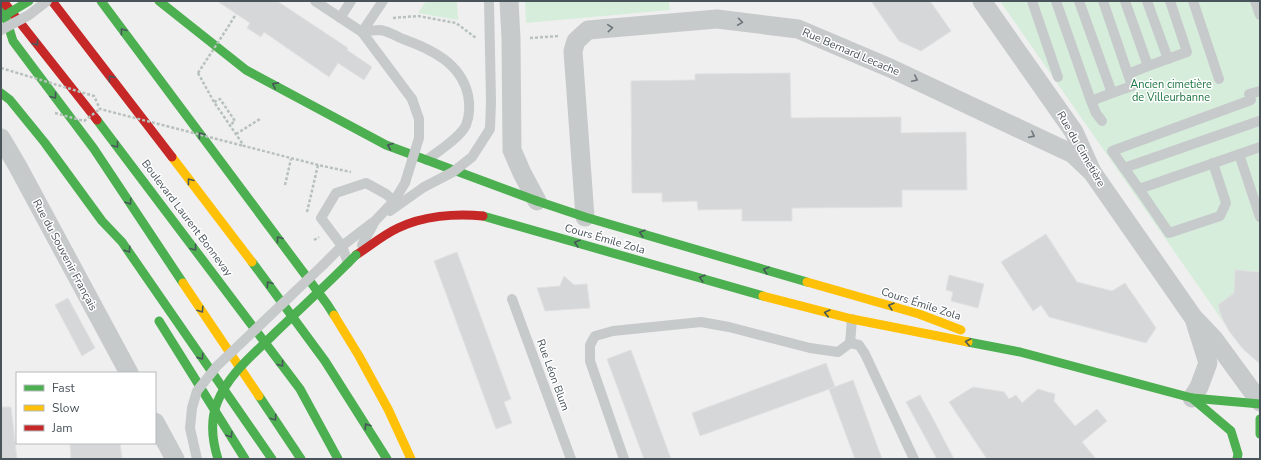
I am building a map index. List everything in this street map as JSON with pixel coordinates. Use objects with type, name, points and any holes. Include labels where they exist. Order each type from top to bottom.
[{"type":"main road","points":[[1,18],[29,1]]},
{"type":"main road","points":[[52,1],[275,293],[325,361],[387,459]]},
{"type":"main road","points":[[101,1],[327,304],[359,356],[388,409],[411,459]]},
{"type":"main road","name":"Cours Émile Zola","points":[[159,1],[246,70],[386,145],[537,201],[585,217],[919,314],[1020,352]]},
{"type":"main road","points":[[2,2],[13,41],[94,149],[301,459]]},
{"type":"main road","name":"Boulevard Laurent Bonnevay","points":[[2,2],[124,155],[300,389],[338,459]]},
{"type":"main road","points":[[1,94],[10,100],[45,143],[102,221],[122,242],[272,459]]},
{"type":"main road","name":"Cours Émile Zola","points":[[218,459],[215,451],[212,430],[213,419],[221,394],[249,358],[356,255],[399,228],[424,219],[454,215],[482,216],[795,305],[852,319],[1020,352],[1192,398],[1260,403]]},
{"type":"main road","points":[[102,221],[111,243]]},
{"type":"main road","points":[[154,313],[245,459]]},
{"type":"main road","points":[[1192,398],[1231,431],[1238,454],[1237,459]]},
{"type":"main road","points":[[1260,419],[1260,434]]},
{"type":"street","points":[[509,1],[511,38],[512,150],[537,201]]},
{"type":"street","name":"Rue du Cimetière","points":[[982,1],[1074,132],[1092,172],[1193,317],[1214,339],[1260,403]]},
{"type":"street","name":"Rue Bernard Lecache","points":[[585,217],[573,51],[576,41],[588,30],[717,19],[798,29],[890,68],[1046,141],[1072,154],[1092,172]]},
{"type":"street","name":"Rue du Souvenir Français","points":[[1,138],[128,372]]},
{"type":"street","name":"Rue du Cimetière","points":[[1192,398],[1199,387],[1208,363],[1193,317]]},
{"type":"street","points":[[156,424],[175,459]]},
{"type":"lane","points":[[1,30],[29,15],[47,1]]},
{"type":"lane","points":[[316,1],[362,32],[412,99],[418,119],[419,138],[405,183],[394,201],[375,220],[356,255]]},
{"type":"lane","points":[[340,18],[350,1]]},
{"type":"lane","points":[[362,32],[383,1]]},
{"type":"lane","points":[[197,459],[190,428],[192,408],[197,390],[217,366],[342,246],[375,220],[424,188],[454,172],[472,157],[490,129],[491,101],[489,1]]},
{"type":"lane","points":[[1032,1],[1058,77]]},
{"type":"lane","points":[[1056,1],[1091,101],[1096,113],[1102,121]]},
{"type":"lane","points":[[1079,1],[1112,93]]},
{"type":"lane","points":[[1091,101],[1132,86],[1103,1]]},
{"type":"lane","points":[[1125,1],[1148,66]]},
{"type":"lane","points":[[1147,1],[1168,59]]},
{"type":"lane","points":[[1128,74],[1187,52],[1170,1]]},
{"type":"lane","points":[[1193,1],[1219,79]]},
{"type":"lane","points":[[1255,1],[1260,15]]},
{"type":"lane","points":[[362,32],[381,30],[427,48],[444,59],[464,82],[470,104],[469,115],[465,126],[453,139],[426,160]]},
{"type":"lane","points":[[1213,163],[1226,203],[1220,216],[1169,233],[1112,151],[1250,97],[1260,91]]},
{"type":"lane","points":[[1124,168],[1259,121]]},
{"type":"lane","points":[[1139,189],[1260,147]]},
{"type":"lane","points":[[1239,154],[1260,218]]},
{"type":"lane","points":[[348,263],[342,246],[321,218],[336,193],[366,183],[386,194],[394,201]]},
{"type":"lane","name":"Rue Léon Blum","points":[[512,299],[572,459]]},
{"type":"lane","points":[[624,459],[590,361],[590,345],[595,336],[613,331],[701,322],[729,327],[810,348],[838,352],[850,343],[852,319]]},
{"type":"lane","points":[[850,343],[859,345],[865,354],[914,459]]},
{"type":"path","points":[[236,14],[198,73],[214,102],[244,146]]},
{"type":"path","points":[[373,15],[388,19],[418,16],[456,23],[480,40]]},
{"type":"path","points":[[511,38],[558,36]]},
{"type":"path","points":[[1,68],[94,96],[100,109]]},
{"type":"path","points":[[214,102],[220,99],[233,117],[235,121],[230,125]]},
{"type":"path","points":[[55,113],[84,121],[100,109]]},
{"type":"path","points":[[100,109],[318,165],[307,214]]},
{"type":"path","points":[[236,134],[260,120]]},
{"type":"path","points":[[285,185],[291,159]]},
{"type":"green space","points":[[426,1],[457,1],[458,20],[418,13]]},
{"type":"green space","points":[[525,1],[669,1],[670,10],[526,23]]},
{"type":"green space","name":"Ancien cimetière de Villeurbanne","points":[[1000,1],[1260,1],[1260,363],[1243,349],[1231,333]]},
{"type":"building","points":[[217,1],[277,1],[348,48],[347,50],[372,67],[364,80],[338,63],[329,77],[264,32],[261,37],[247,28],[250,23]]},
{"type":"building","points":[[871,1],[930,1],[951,31],[921,51],[899,41]]},
{"type":"building","points":[[790,73],[791,118],[901,117],[901,133],[966,132],[967,190],[902,190],[902,207],[792,208],[792,221],[742,221],[742,209],[698,210],[697,201],[662,202],[662,193],[632,193],[631,81],[695,80],[695,74]]},
{"type":"building","points":[[1046,234],[1077,282],[1112,291],[1125,283],[1156,328],[1146,343],[1049,317],[1041,305],[1033,311],[1001,262]]},
{"type":"building","points":[[457,252],[511,399],[504,402],[512,423],[496,429],[434,261]]},
{"type":"building","points":[[1235,270],[1260,272],[1260,364],[1243,349],[1229,331],[1222,318],[1218,305],[1234,293]]},
{"type":"building","points":[[949,275],[984,284],[978,308],[951,301],[953,292],[946,290]]},
{"type":"building","points":[[564,276],[574,285],[587,284],[590,308],[545,311],[537,288],[560,286]]},
{"type":"building","points":[[68,298],[95,348],[82,356],[55,305]]},
{"type":"building","points":[[631,350],[671,459],[644,459],[607,359]]},
{"type":"building","points":[[826,363],[835,387],[700,436],[692,413]]},
{"type":"building","points":[[853,380],[882,459],[855,459],[829,389]]},
{"type":"building","points":[[973,387],[1004,392],[1009,399],[1016,395],[1022,403],[1038,389],[1055,394],[1054,401],[1075,426],[1097,409],[1107,421],[1082,442],[1096,459],[987,459],[949,402]]},
{"type":"building","points":[[920,395],[954,459],[937,459],[906,402]]},
{"type":"building","points":[[1,407],[11,407],[17,459],[1,459]]},
{"type":"building","points":[[70,444],[120,444],[122,459],[71,459]]},
{"type":"traffic: fast","points":[[1,18],[29,1]]},
{"type":"traffic: fast","points":[[101,1],[334,315]]},
{"type":"traffic: fast","points":[[159,1],[246,70],[386,145],[537,201]]},
{"type":"traffic: fast","points":[[3,9],[13,41],[94,149],[183,283]]},
{"type":"traffic: fast","points":[[1,93],[10,100],[45,143],[102,221],[122,242],[272,459]]},
{"type":"traffic: fast","points":[[97,120],[300,389],[338,459]]},
{"type":"traffic: fast","points":[[537,201],[585,217],[807,282]]},
{"type":"traffic: fast","points":[[483,216],[763,296]]},
{"type":"traffic: fast","points":[[218,459],[213,438],[213,417],[217,403],[228,383],[250,357],[356,255]]},
{"type":"traffic: fast","points":[[252,262],[325,361],[387,459]]},
{"type":"traffic: fast","points":[[159,321],[245,459]]},
{"type":"traffic: fast","points":[[968,342],[1020,352],[1192,398],[1260,404]]},
{"type":"traffic: fast","points":[[259,396],[301,459]]},
{"type":"traffic: fast","points":[[1192,398],[1231,431],[1238,454],[1237,459]]},
{"type":"traffic: fast","points":[[1260,419],[1260,434]]},
{"type":"traffic: slow","points":[[172,157],[252,262]]},
{"type":"traffic: slow","points":[[807,282],[919,314],[961,330]]},
{"type":"traffic: slow","points":[[183,283],[259,396]]},
{"type":"traffic: slow","points":[[763,296],[852,319],[968,342]]},
{"type":"traffic: slow","points":[[334,315],[359,356],[388,409],[411,459]]},
{"type":"traffic: jam","points":[[3,1],[97,120]]},
{"type":"traffic: jam","points":[[52,1],[172,157]]},
{"type":"traffic: jam","points":[[356,255],[392,231],[408,224],[439,216],[483,216]]}]
